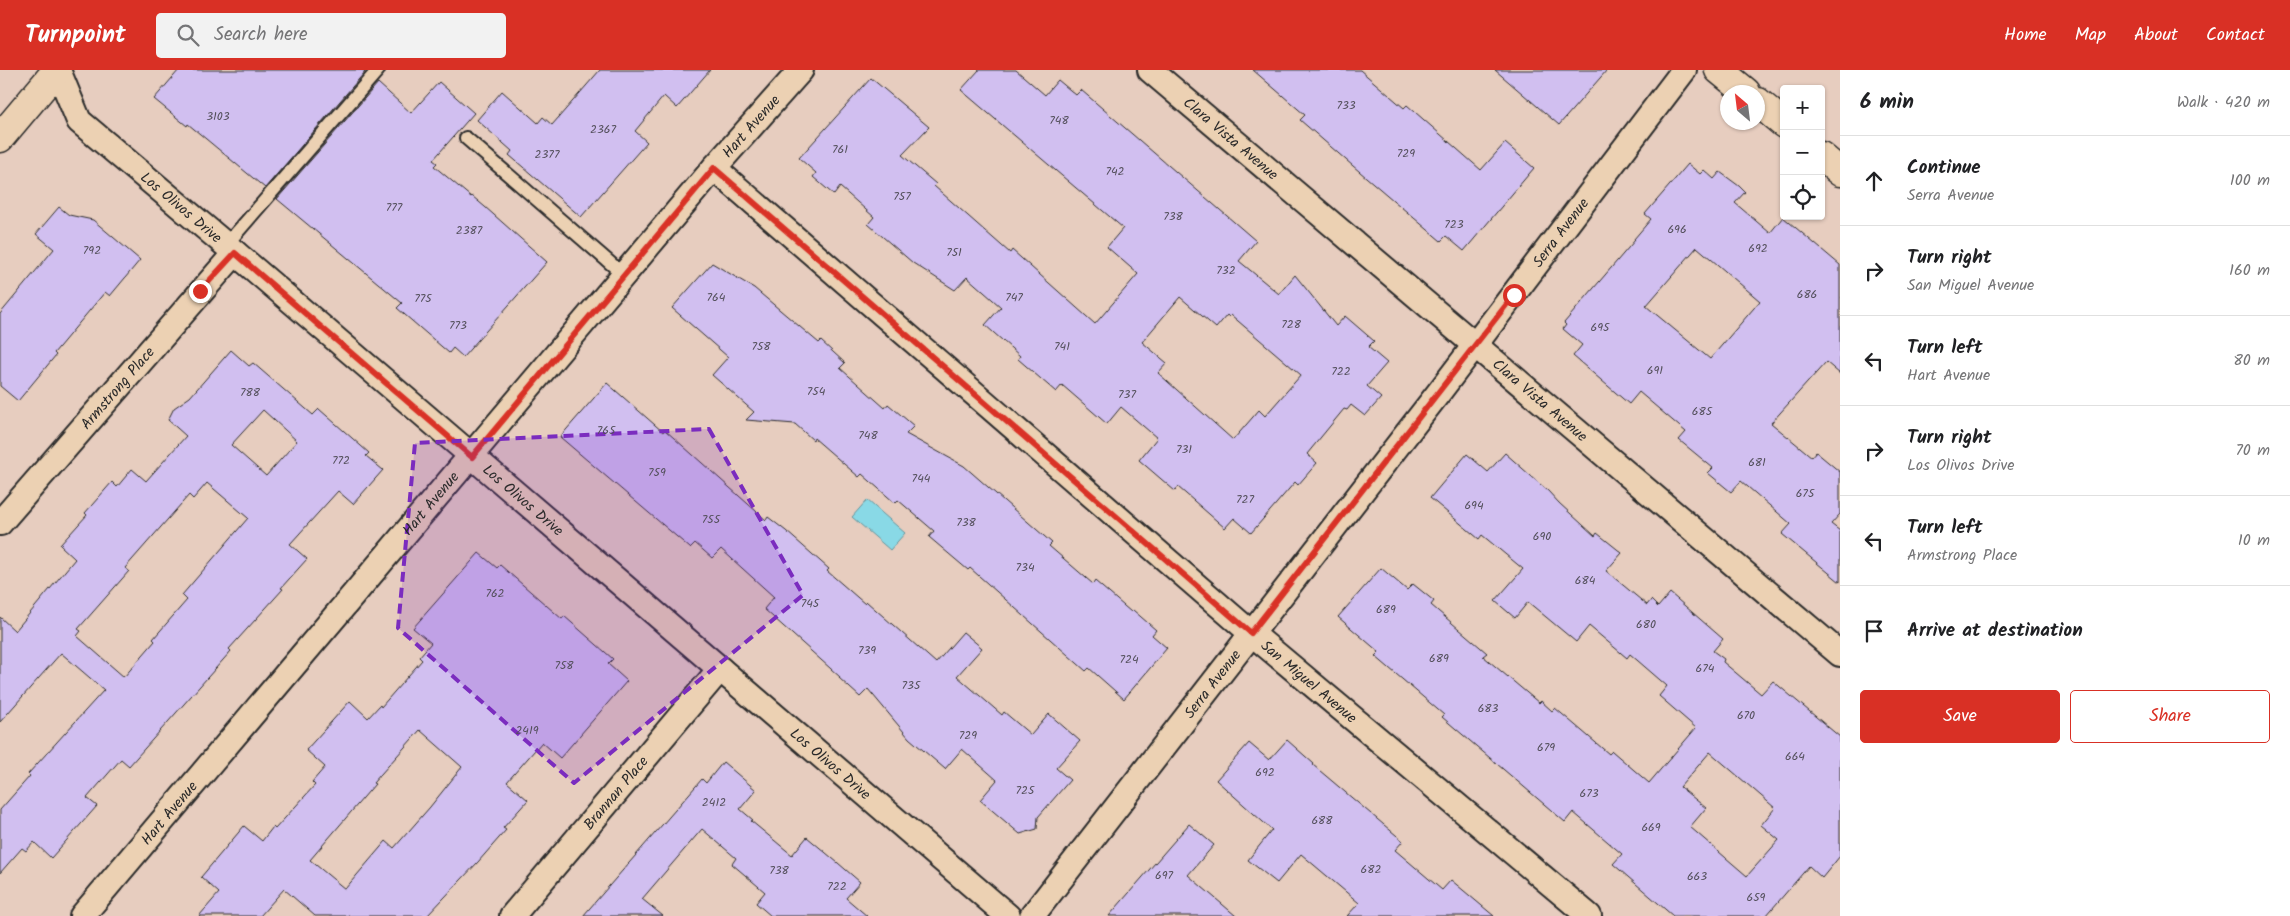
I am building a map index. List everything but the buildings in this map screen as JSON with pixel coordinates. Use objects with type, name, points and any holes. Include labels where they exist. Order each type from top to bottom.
[{"type":"street","points":[[0,138],[58,70]]},
{"type":"street","name":"Los Olivos Drive","points":[[58,70],[79,121],[1008,916]]},
{"type":"street","name":"Hart Avenue","points":[[82,916],[472,457],[714,168],[801,70]]},
{"type":"street","name":"Clara Vista Avenue","points":[[1150,70],[1840,654]]},
{"type":"street","name":"Serra Avenue","points":[[1032,916],[1476,345],[1684,70]]},
{"type":"street","points":[[1719,70],[1737,85]]},
{"type":"street","points":[[1765,108],[1780,121]]},
{"type":"street","points":[[1825,159],[1840,172]]},
{"type":"street","name":"San Miguel Avenue","points":[[714,168],[1251,633],[1589,916]]},
{"type":"street","name":"Armstrong Place","points":[[0,523],[230,249]]},
{"type":"street","name":"Brannan Place","points":[[512,916],[720,669]]},
{"type":"lane","points":[[230,249],[378,70]]},
{"type":"lane","points":[[466,138],[624,275]]},
{"type":"highlighted area","points":[[709,429],[803,595],[574,783],[398,628],[415,443]]},
{"type":"water","points":[[867,500],[905,533],[890,550],[852,517]]},
{"type":"route","points":[[200,291],[235,253],[472,457],[714,168],[1251,633],[1514,295]]}]
